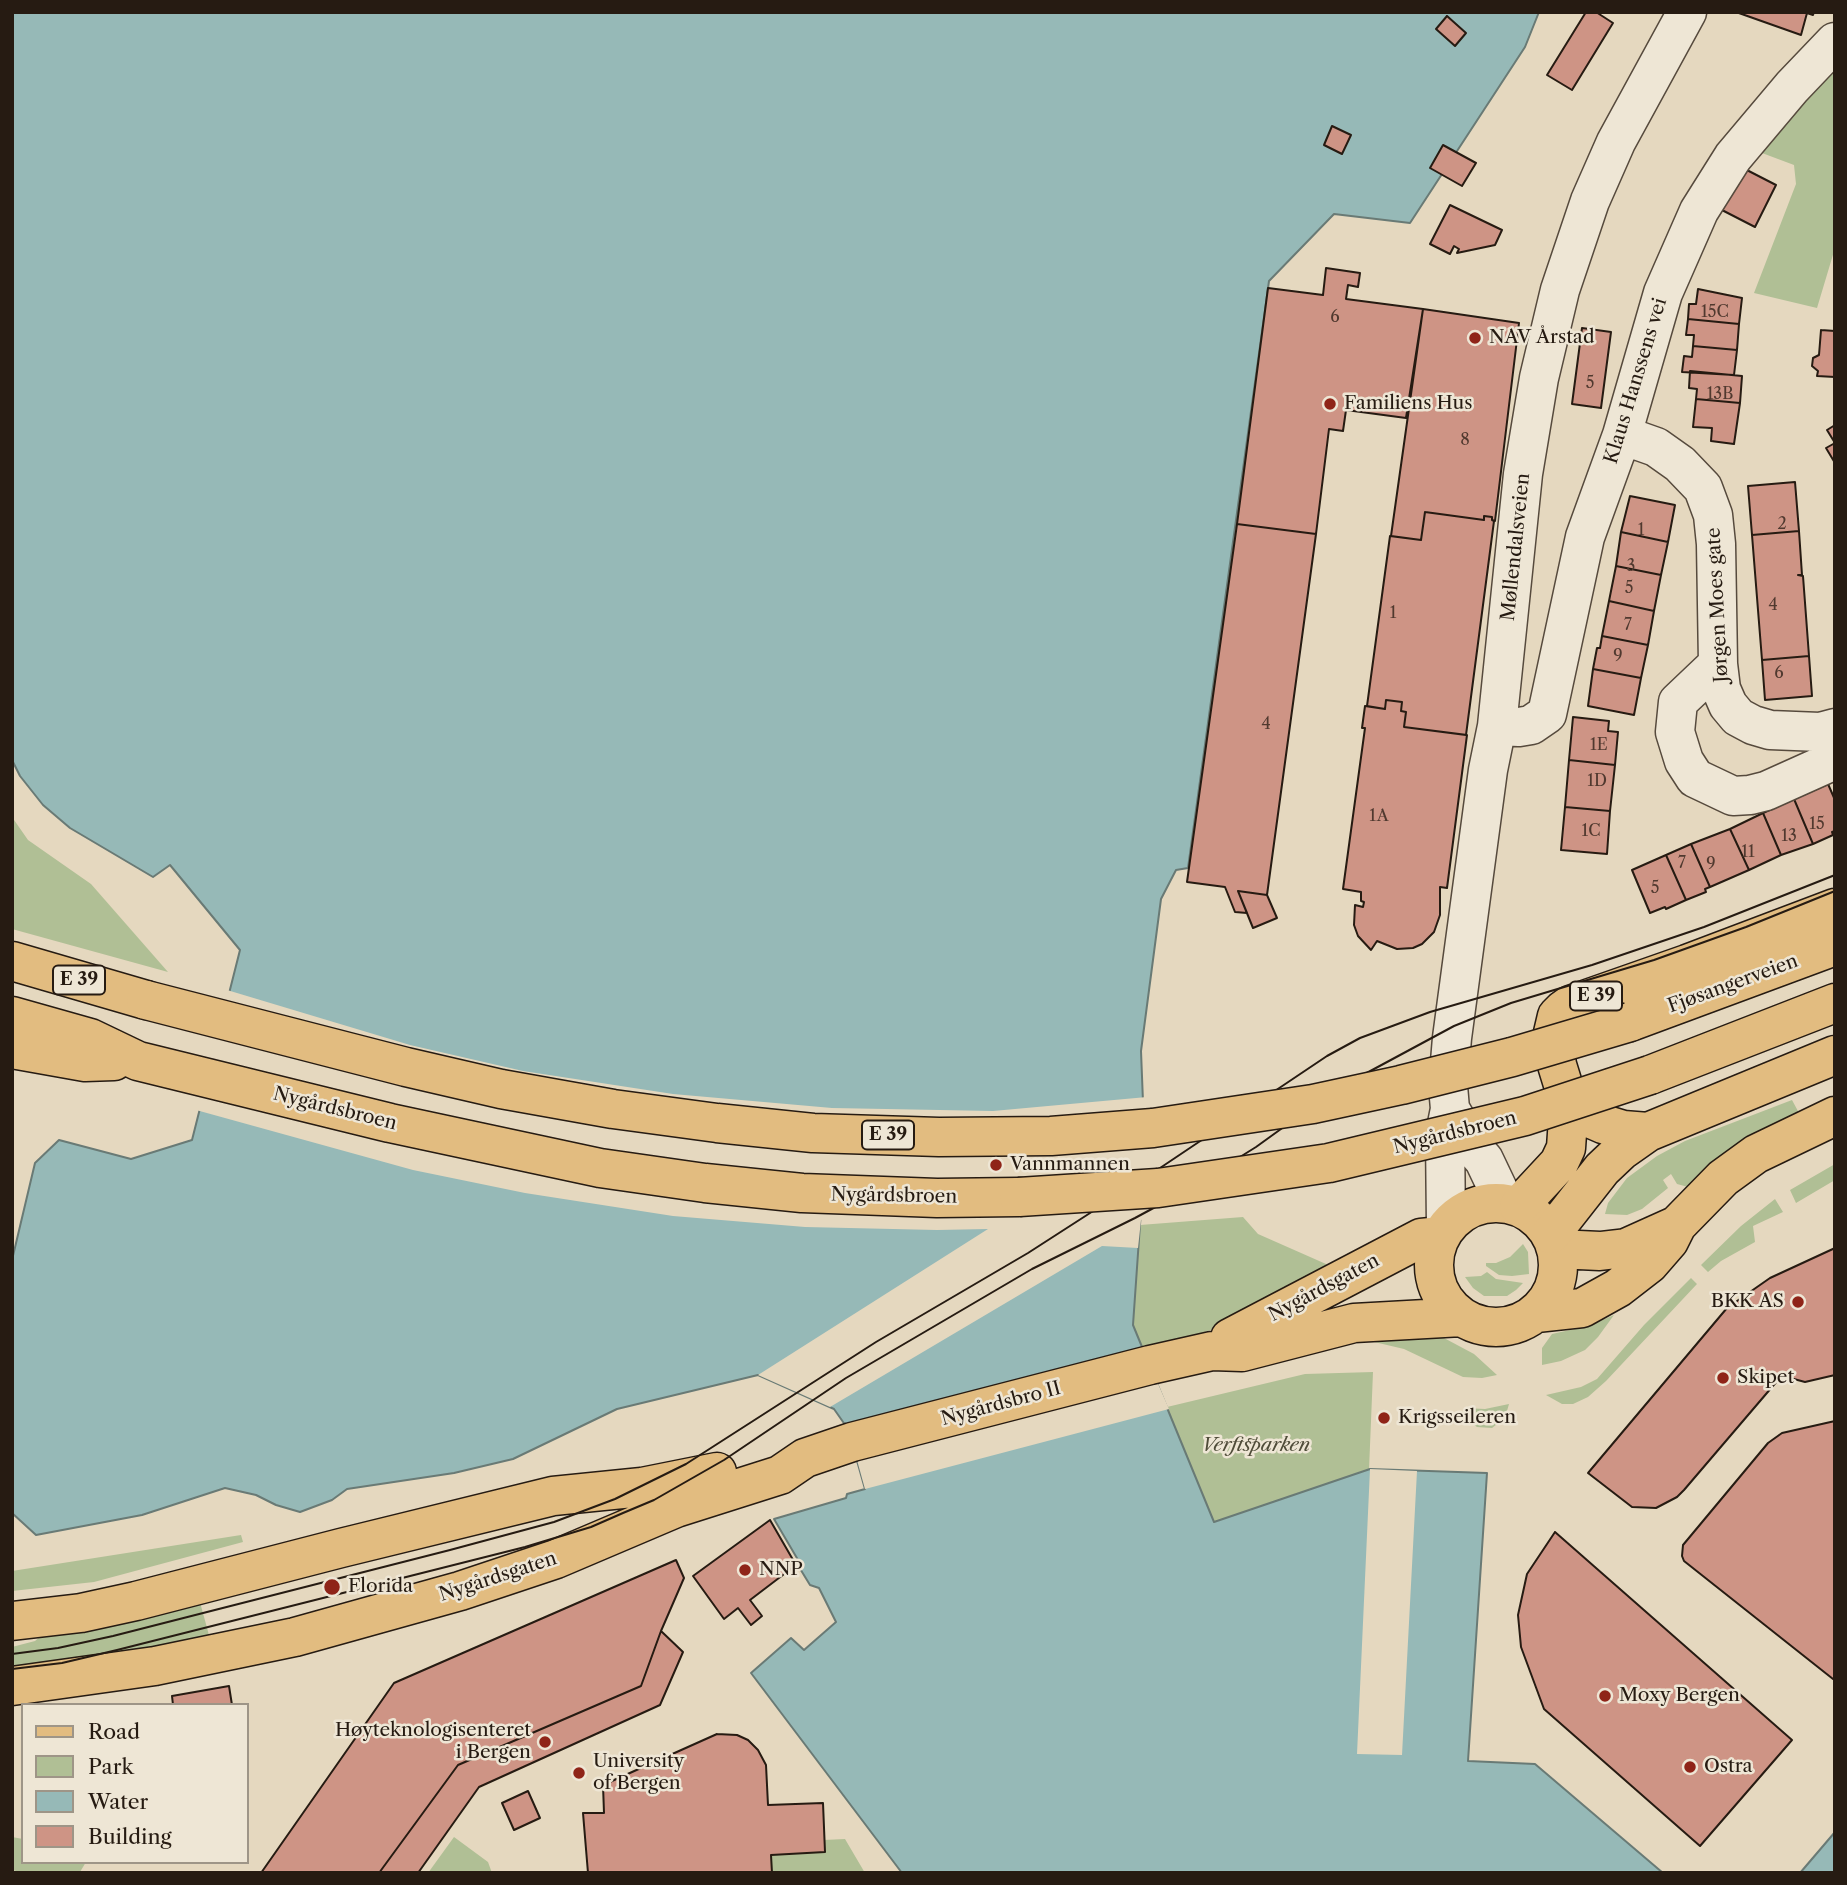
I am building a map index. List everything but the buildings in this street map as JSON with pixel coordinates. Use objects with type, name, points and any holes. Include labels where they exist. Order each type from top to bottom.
[{"type":"main road","name":"E 39","points":[[1512,1204],[1559,1163],[1566,1148],[1569,1135],[1569,1104],[1557,1065],[1553,1032],[1557,1016],[1563,1010],[1570,1005],[1835,908]]},
{"type":"main road","name":"Fjøsangerveien","points":[[12,961],[146,1000],[501,1089],[613,1109],[813,1133],[939,1137],[1051,1136],[1153,1128],[1314,1104],[1512,1057],[1630,1022],[1835,946]]},
{"type":"main road","name":"Nygårdsbroen","points":[[138,1061],[390,1123],[600,1168],[802,1193],[937,1198],[1049,1196],[1158,1188],[1329,1163],[1525,1116],[1650,1075],[1835,1003]]},
{"type":"main road","points":[[12,1016],[90,1038],[138,1061]]},
{"type":"main road","points":[[12,1049],[85,1062],[138,1061]]},
{"type":"main road","points":[[1554,1241],[1602,1169],[1621,1151],[1648,1132],[1835,1055]]},
{"type":"main road","points":[[1569,1104],[1603,1124],[1623,1130],[1648,1132]]},
{"type":"main road","points":[[1536,1313],[1582,1308],[1618,1288],[1649,1264],[1669,1241],[1677,1225],[1723,1178],[1756,1154],[1835,1116]]},
{"type":"main road","points":[[1493,1202],[1512,1204],[1532,1213],[1554,1241],[1559,1267],[1556,1284],[1548,1300],[1525,1320],[1503,1327],[1482,1326],[1462,1317],[1444,1299],[1434,1274],[1434,1261],[1443,1232],[1462,1212],[1493,1202]]},
{"type":"main road","points":[[1554,1241],[1600,1251],[1626,1248],[1677,1225]]},
{"type":"main road","name":"Nygårdsgaten","points":[[1212,1351],[1238,1332],[1289,1309],[1399,1249],[1421,1238],[1443,1232]]},
{"type":"main road","name":"Nygårdsgaten","points":[[1150,1365],[1212,1351],[1242,1352],[1354,1323],[1462,1317]]},
{"type":"main road","name":"Nygårdsbro II","points":[[852,1442],[1150,1365]]},
{"type":"main road","name":"Nygårdsgaten","points":[[12,1686],[155,1666],[295,1637],[460,1591],[556,1559],[676,1508],[780,1475],[805,1458],[852,1442]]},
{"type":"main road","name":"Nygårdsgaten","points":[[12,1621],[81,1613],[136,1601],[553,1496],[681,1480],[777,1458],[805,1458]]},
{"type":"street","name":"Møllendalsveien","points":[[1443,1232],[1445,1134],[1450,1109],[1448,1086],[1452,1038],[1488,770],[1497,726],[1523,474],[1539,377],[1560,290],[1590,201],[1616,142],[1687,12]]},
{"type":"street","name":"Klaus Hanssens vei","points":[[1497,726],[1531,725],[1547,714],[1585,537],[1622,435],[1663,293],[1699,211],[1733,158],[1792,87],[1835,42]]},
{"type":"street","name":"Jørgen Moes gate","points":[[1622,435],[1656,447],[1680,464],[1703,488],[1713,515],[1718,664],[1721,689],[1728,705],[1738,717],[1753,725],[1793,733],[1820,733],[1835,728]]},
{"type":"street","points":[[1718,664],[1678,702],[1675,732],[1684,761],[1695,779],[1733,796],[1750,795],[1766,791],[1835,760]]},
{"type":"street","name":"Møllendalsveien","points":[[1450,1109],[1461,1130],[1512,1204]]},
{"type":"green space","points":[[1835,59],[1835,248],[1817,308],[1754,293],[1796,184],[1794,165],[1754,150]]},
{"type":"green space","points":[[12,817],[28,840],[91,884],[168,972],[12,929]]},
{"type":"green space","points":[[1792,1100],[1799,1113],[1688,1187],[1677,1184],[1671,1174],[1663,1180],[1668,1188],[1642,1209],[1627,1215],[1605,1214],[1608,1203],[1627,1178],[1657,1156],[1685,1141]]},
{"type":"green space","points":[[1835,1164],[1835,1180],[1796,1203],[1790,1190]]},
{"type":"green space","points":[[1775,1199],[1783,1212],[1753,1226],[1755,1242],[1721,1261],[1708,1272],[1701,1265],[1741,1226]]},
{"type":"green space","points":[[1243,1217],[1258,1234],[1326,1264],[1332,1272],[1248,1318],[1143,1349],[1133,1325],[1140,1225]]},
{"type":"green space","points":[[1523,1244],[1528,1252],[1529,1274],[1499,1275],[1486,1266],[1486,1263],[1496,1263],[1510,1257]]},
{"type":"green space","points":[[1487,1272],[1496,1279],[1523,1283],[1507,1296],[1484,1296],[1473,1288],[1465,1277],[1481,1276]]},
{"type":"green space","points":[[1691,1278],[1697,1284],[1588,1397],[1573,1404],[1562,1404],[1546,1395],[1581,1387],[1597,1379],[1644,1325]]},
{"type":"green space","points":[[1614,1315],[1585,1350],[1561,1361],[1542,1365],[1542,1348],[1552,1334],[1588,1326]]},
{"type":"green space","points":[[1431,1334],[1474,1354],[1497,1375],[1482,1378],[1463,1377],[1404,1349],[1370,1341]]},
{"type":"green space","name":"Verftsparken","points":[[1373,1372],[1369,1470],[1214,1522],[1167,1407],[1305,1374]]},
{"type":"green space","points":[[1509,1404],[1505,1418],[1492,1428],[1477,1427],[1470,1422],[1464,1408],[1485,1409]]},
{"type":"green space","points":[[241,1535],[243,1542],[94,1582],[12,1591],[12,1571]]},
{"type":"green space","points":[[198,1595],[212,1646],[12,1677],[12,1647],[35,1641],[49,1629]]},
{"type":"green space","points":[[12,1837],[21,1839],[21,1864],[85,1864],[80,1872],[74,1873],[25,1873],[12,1870]]},
{"type":"green space","points":[[454,1837],[488,1862],[492,1873],[428,1873]]},
{"type":"green space","points":[[845,1839],[865,1873],[772,1873],[771,1855],[824,1840]]},
{"type":"water","points":[[12,12],[1539,12],[1525,47],[1410,223],[1334,214],[1269,281],[1188,868],[1176,870],[1161,899],[1141,1051],[1145,1153],[1133,1325],[1214,1522],[1370,1469],[1487,1473],[1468,1761],[1535,1764],[1663,1873],[902,1873],[751,1673],[791,1638],[804,1650],[836,1622],[819,1588],[810,1585],[799,1567],[801,1565],[774,1519],[846,1498],[847,1494],[865,1489],[848,1429],[834,1409],[758,1375],[617,1409],[513,1459],[454,1473],[347,1489],[332,1500],[300,1512],[276,1505],[256,1495],[225,1488],[142,1515],[36,1535],[12,1513],[12,1260],[35,1163],[59,1140],[131,1159],[192,1140],[240,950],[170,865],[153,877],[70,828],[43,805],[20,776],[12,760]]},
{"type":"water","points":[[1835,1832],[1835,1873],[1800,1873]]},
{"type":"pier","points":[[227,990],[410,1045],[523,1071],[673,1094],[832,1108],[993,1111],[1147,1097],[1148,1153],[1144,1219],[1141,1220],[1138,1248],[1102,1246],[830,1407],[758,1375],[988,1229],[805,1227],[673,1216],[525,1193],[413,1170],[196,1110]]},
{"type":"pier","points":[[1143,1349],[1169,1409],[865,1489],[852,1442]]},
{"type":"pier","points":[[1370,1469],[1417,1471],[1402,1755],[1357,1754]]},
{"type":"tram line","points":[[12,1654],[58,1648],[113,1636],[450,1550],[554,1522],[615,1499],[686,1464],[876,1342],[1028,1253],[1327,1056],[1360,1038],[1430,1012],[1592,965],[1704,927],[1835,875]]},
{"type":"tram line","points":[[12,1669],[62,1663],[117,1650],[525,1547],[591,1527],[654,1500],[724,1460],[846,1378],[1032,1269],[1187,1190],[1256,1147],[1335,1090],[1454,1026],[1511,1003],[1654,960],[1835,891]]},
{"type":"place","name":"NAV Årstad","points":[[1475,338]]},
{"type":"place","name":"Familiens Hus","points":[[1330,404]]},
{"type":"place","name":"Vannmannen","points":[[996,1165]]},
{"type":"place","name":"BKK AS","points":[[1798,1302]]},
{"type":"place","name":"Skipet","points":[[1723,1378]]},
{"type":"place","name":"Krigsseileren","points":[[1384,1418]]},
{"type":"place","name":"NNP","points":[[745,1570]]},
{"type":"place","name":"Florida","points":[[332,1587]]},
{"type":"place","name":"Moxy Bergen","points":[[1605,1696]]},
{"type":"place","name":"Høyteknologisenteret i Bergen","points":[[545,1742]]},
{"type":"place","name":"Ostra","points":[[1690,1767]]},
{"type":"place","name":"University of Bergen","points":[[579,1773]]}]
